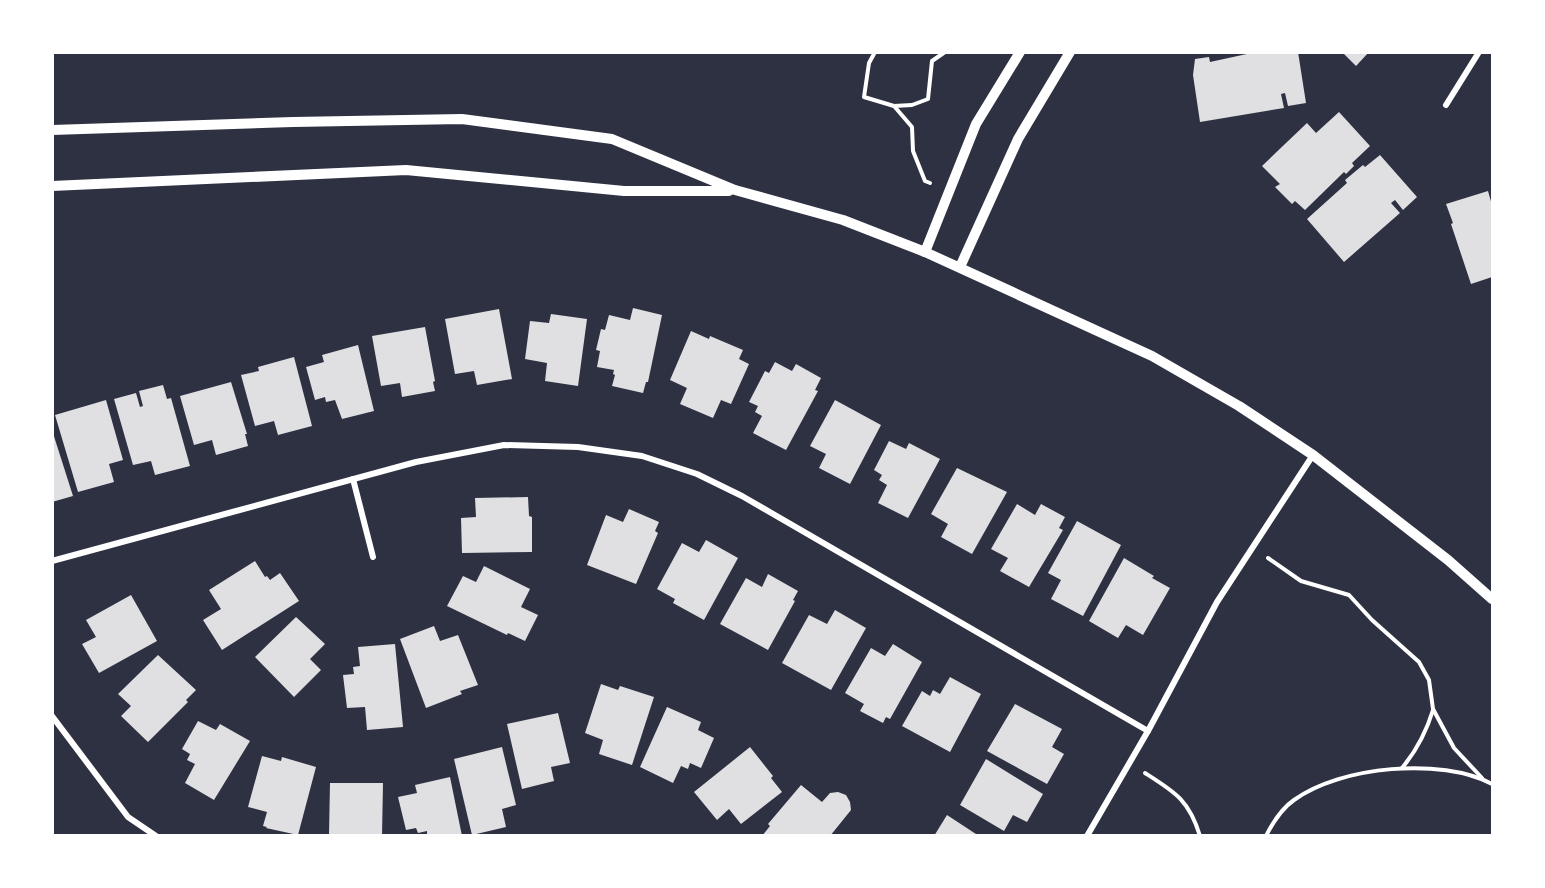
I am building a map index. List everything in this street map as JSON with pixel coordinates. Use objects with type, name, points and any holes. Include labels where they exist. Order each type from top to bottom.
[{"type":"street","points":[[925,252],[976,124],[1020,52]]},
{"type":"street","points":[[960,267],[1018,139],[1070,52]]},
{"type":"street","points":[[1446,105],[1479,52]]},
{"type":"street","points":[[52,130],[462,119],[612,138],[735,190],[843,220],[925,252],[1152,356],[1239,406],[1313,455],[1448,560],[1492,599]]},
{"type":"street","points":[[52,186],[406,170],[624,191],[735,190]]},
{"type":"street","points":[[52,561],[416,462],[504,445],[579,447],[642,456],[697,474],[742,496],[1148,731]]},
{"type":"street","points":[[1087,836],[1148,731],[1217,602],[1313,455]]},
{"type":"street","points":[[353,479],[373,557]]},
{"type":"street","points":[[52,716],[128,817],[156,836]]},
{"type":"path","points":[[875,52],[869,63],[864,97],[894,106],[912,105],[928,99],[932,61],[945,52]]},
{"type":"path","points":[[894,106],[912,127],[913,151],[925,181],[951,191]]},
{"type":"path","points":[[1252,549],[1301,581],[1349,594],[1372,620],[1419,663],[1430,680],[1433,709],[1454,748],[1482,778],[1492,784]]},
{"type":"path","points":[[1402,768],[1416,751],[1433,709]]},
{"type":"path","points":[[1129,763],[1176,794],[1187,805],[1200,836]]},
{"type":"path","points":[[1266,836],[1275,818],[1294,800],[1324,784],[1349,777],[1402,768],[1439,769],[1482,778]]},
{"type":"building","points":[[1256,52],[1298,52],[1306,103],[1288,106],[1285,93],[1281,94],[1284,108],[1200,122],[1193,75],[1195,59],[1209,57],[1210,62]]},
{"type":"building","points":[[1342,52],[1369,52],[1356,66]]},
{"type":"building","points":[[1339,112],[1370,146],[1352,163],[1354,166],[1346,174],[1344,172],[1305,210],[1295,201],[1292,204],[1275,187],[1280,184],[1262,166],[1307,123],[1316,133]]},
{"type":"building","points":[[1380,155],[1417,197],[1403,210],[1395,200],[1391,203],[1400,213],[1344,262],[1307,219],[1347,183],[1345,180]]},
{"type":"building","points":[[1488,191],[1492,205],[1492,277],[1471,284],[1446,204]]},
{"type":"building","points":[[633,308],[662,315],[648,382],[646,382],[643,393],[612,386],[614,370],[597,367],[600,351],[596,350],[601,329],[605,330],[609,315],[630,320]]},
{"type":"building","points":[[499,309],[512,379],[477,385],[474,371],[455,374],[445,319]]},
{"type":"building","points":[[551,314],[587,319],[578,386],[545,381],[547,363],[525,359],[530,321],[549,323]]},
{"type":"building","points":[[425,327],[435,391],[402,397],[400,383],[381,386],[372,336]]},
{"type":"building","points":[[691,331],[709,339],[710,336],[743,350],[739,359],[749,364],[731,404],[721,400],[713,418],[680,404],[687,388],[670,380]]},
{"type":"building","points":[[358,345],[374,411],[342,419],[335,400],[326,402],[325,397],[315,400],[306,367],[324,362],[322,355]]},
{"type":"building","points":[[294,357],[312,426],[278,435],[274,421],[255,426],[241,375],[259,371],[258,367]]},
{"type":"building","points":[[775,362],[792,371],[796,364],[821,378],[815,390],[818,391],[786,450],[753,433],[762,416],[755,412],[758,406],[749,402],[765,371],[769,373]]},
{"type":"building","points":[[231,382],[247,434],[245,434],[248,446],[216,455],[212,440],[194,445],[180,396]]},
{"type":"building","points":[[163,385],[167,399],[171,398],[190,466],[155,475],[151,461],[133,465],[114,399],[136,393],[140,407],[143,406],[139,391]]},
{"type":"building","points":[[106,400],[123,460],[109,464],[114,482],[78,492],[55,415]]},
{"type":"building","points":[[835,400],[881,425],[850,484],[819,468],[826,454],[810,446]]},
{"type":"building","points":[[52,430],[73,496],[52,502]]},
{"type":"building","points":[[889,441],[906,449],[909,443],[940,459],[908,518],[878,503],[887,485],[879,480],[882,475],[874,470]]},
{"type":"building","points":[[957,468],[1007,492],[972,554],[941,537],[948,524],[931,514]]},
{"type":"building","points":[[528,497],[529,516],[532,517],[532,552],[462,553],[461,518],[476,517],[475,498]]},
{"type":"building","points":[[1017,504],[1035,515],[1041,504],[1065,517],[1059,528],[1063,530],[1029,587],[1000,571],[1008,558],[991,549]]},
{"type":"building","points":[[629,509],[659,522],[655,531],[658,533],[636,584],[587,565],[606,515],[623,522]]},
{"type":"building","points":[[1077,521],[1121,545],[1083,616],[1051,599],[1061,580],[1048,573]]},
{"type":"building","points":[[706,540],[738,558],[704,620],[673,603],[675,599],[657,589],[682,543],[699,552]]},
{"type":"building","points":[[1124,558],[1170,588],[1143,635],[1126,625],[1118,638],[1089,621]]},
{"type":"building","points":[[255,561],[265,577],[267,576],[270,580],[280,573],[299,601],[222,650],[203,620],[221,609],[209,590]]},
{"type":"building","points":[[484,566],[530,589],[521,607],[538,615],[525,641],[508,633],[507,635],[447,606],[463,576],[476,582]]},
{"type":"building","points":[[768,574],[798,591],[793,600],[795,601],[768,650],[720,624],[746,578],[762,587]]},
{"type":"building","points":[[131,595],[157,641],[99,673],[82,644],[96,637],[86,620]]},
{"type":"building","points":[[835,610],[866,628],[831,690],[782,663],[809,615],[827,624]]},
{"type":"building","points":[[296,617],[325,644],[310,659],[321,670],[294,697],[255,657]]},
{"type":"building","points":[[434,626],[440,641],[458,635],[478,685],[426,708],[400,639]]},
{"type":"building","points":[[395,644],[403,727],[367,730],[365,707],[347,708],[343,675],[354,674],[353,667],[360,666],[358,647]]},
{"type":"building","points":[[893,644],[922,662],[890,719],[886,717],[883,723],[860,711],[864,704],[845,693],[871,648],[885,656]]},
{"type":"building","points":[[158,655],[196,690],[186,700],[188,702],[148,742],[121,716],[131,706],[118,694]]},
{"type":"building","points":[[950,677],[981,694],[950,752],[902,726],[922,691],[930,696],[933,690],[940,694]]},
{"type":"building","points":[[601,684],[618,690],[620,686],[654,697],[632,765],[599,754],[603,740],[585,733]]},
{"type":"building","points":[[1015,704],[1062,729],[1052,747],[1064,754],[1047,784],[987,751]]},
{"type":"building","points":[[667,707],[701,722],[698,730],[714,738],[701,768],[690,763],[688,769],[681,766],[673,783],[640,767]]},
{"type":"building","points":[[558,713],[570,763],[551,767],[554,781],[522,789],[507,724]]},
{"type":"building","points":[[198,721],[216,730],[220,724],[250,741],[214,800],[185,783],[195,764],[187,760],[190,754],[182,749]]},
{"type":"building","points":[[502,747],[516,805],[502,809],[506,827],[472,835],[454,759]]},
{"type":"building","points":[[750,747],[773,776],[771,778],[782,792],[741,824],[729,809],[717,820],[694,792]]},
{"type":"building","points":[[262,756],[281,761],[282,757],[316,767],[298,835],[266,828],[263,826],[267,812],[248,807]]},
{"type":"building","points":[[986,759],[1043,794],[1027,822],[1013,815],[1004,831],[960,805]]},
{"type":"building","points":[[450,777],[462,836],[427,836],[427,831],[418,833],[416,828],[406,830],[398,797],[417,793],[415,785]]},
{"type":"building","points":[[330,783],[383,783],[382,836],[329,834]]},
{"type":"building","points":[[801,785],[822,802],[830,793],[838,792],[846,795],[851,810],[830,836],[762,836],[770,826],[768,824]]},
{"type":"building","points":[[947,815],[979,836],[934,836]]}]
